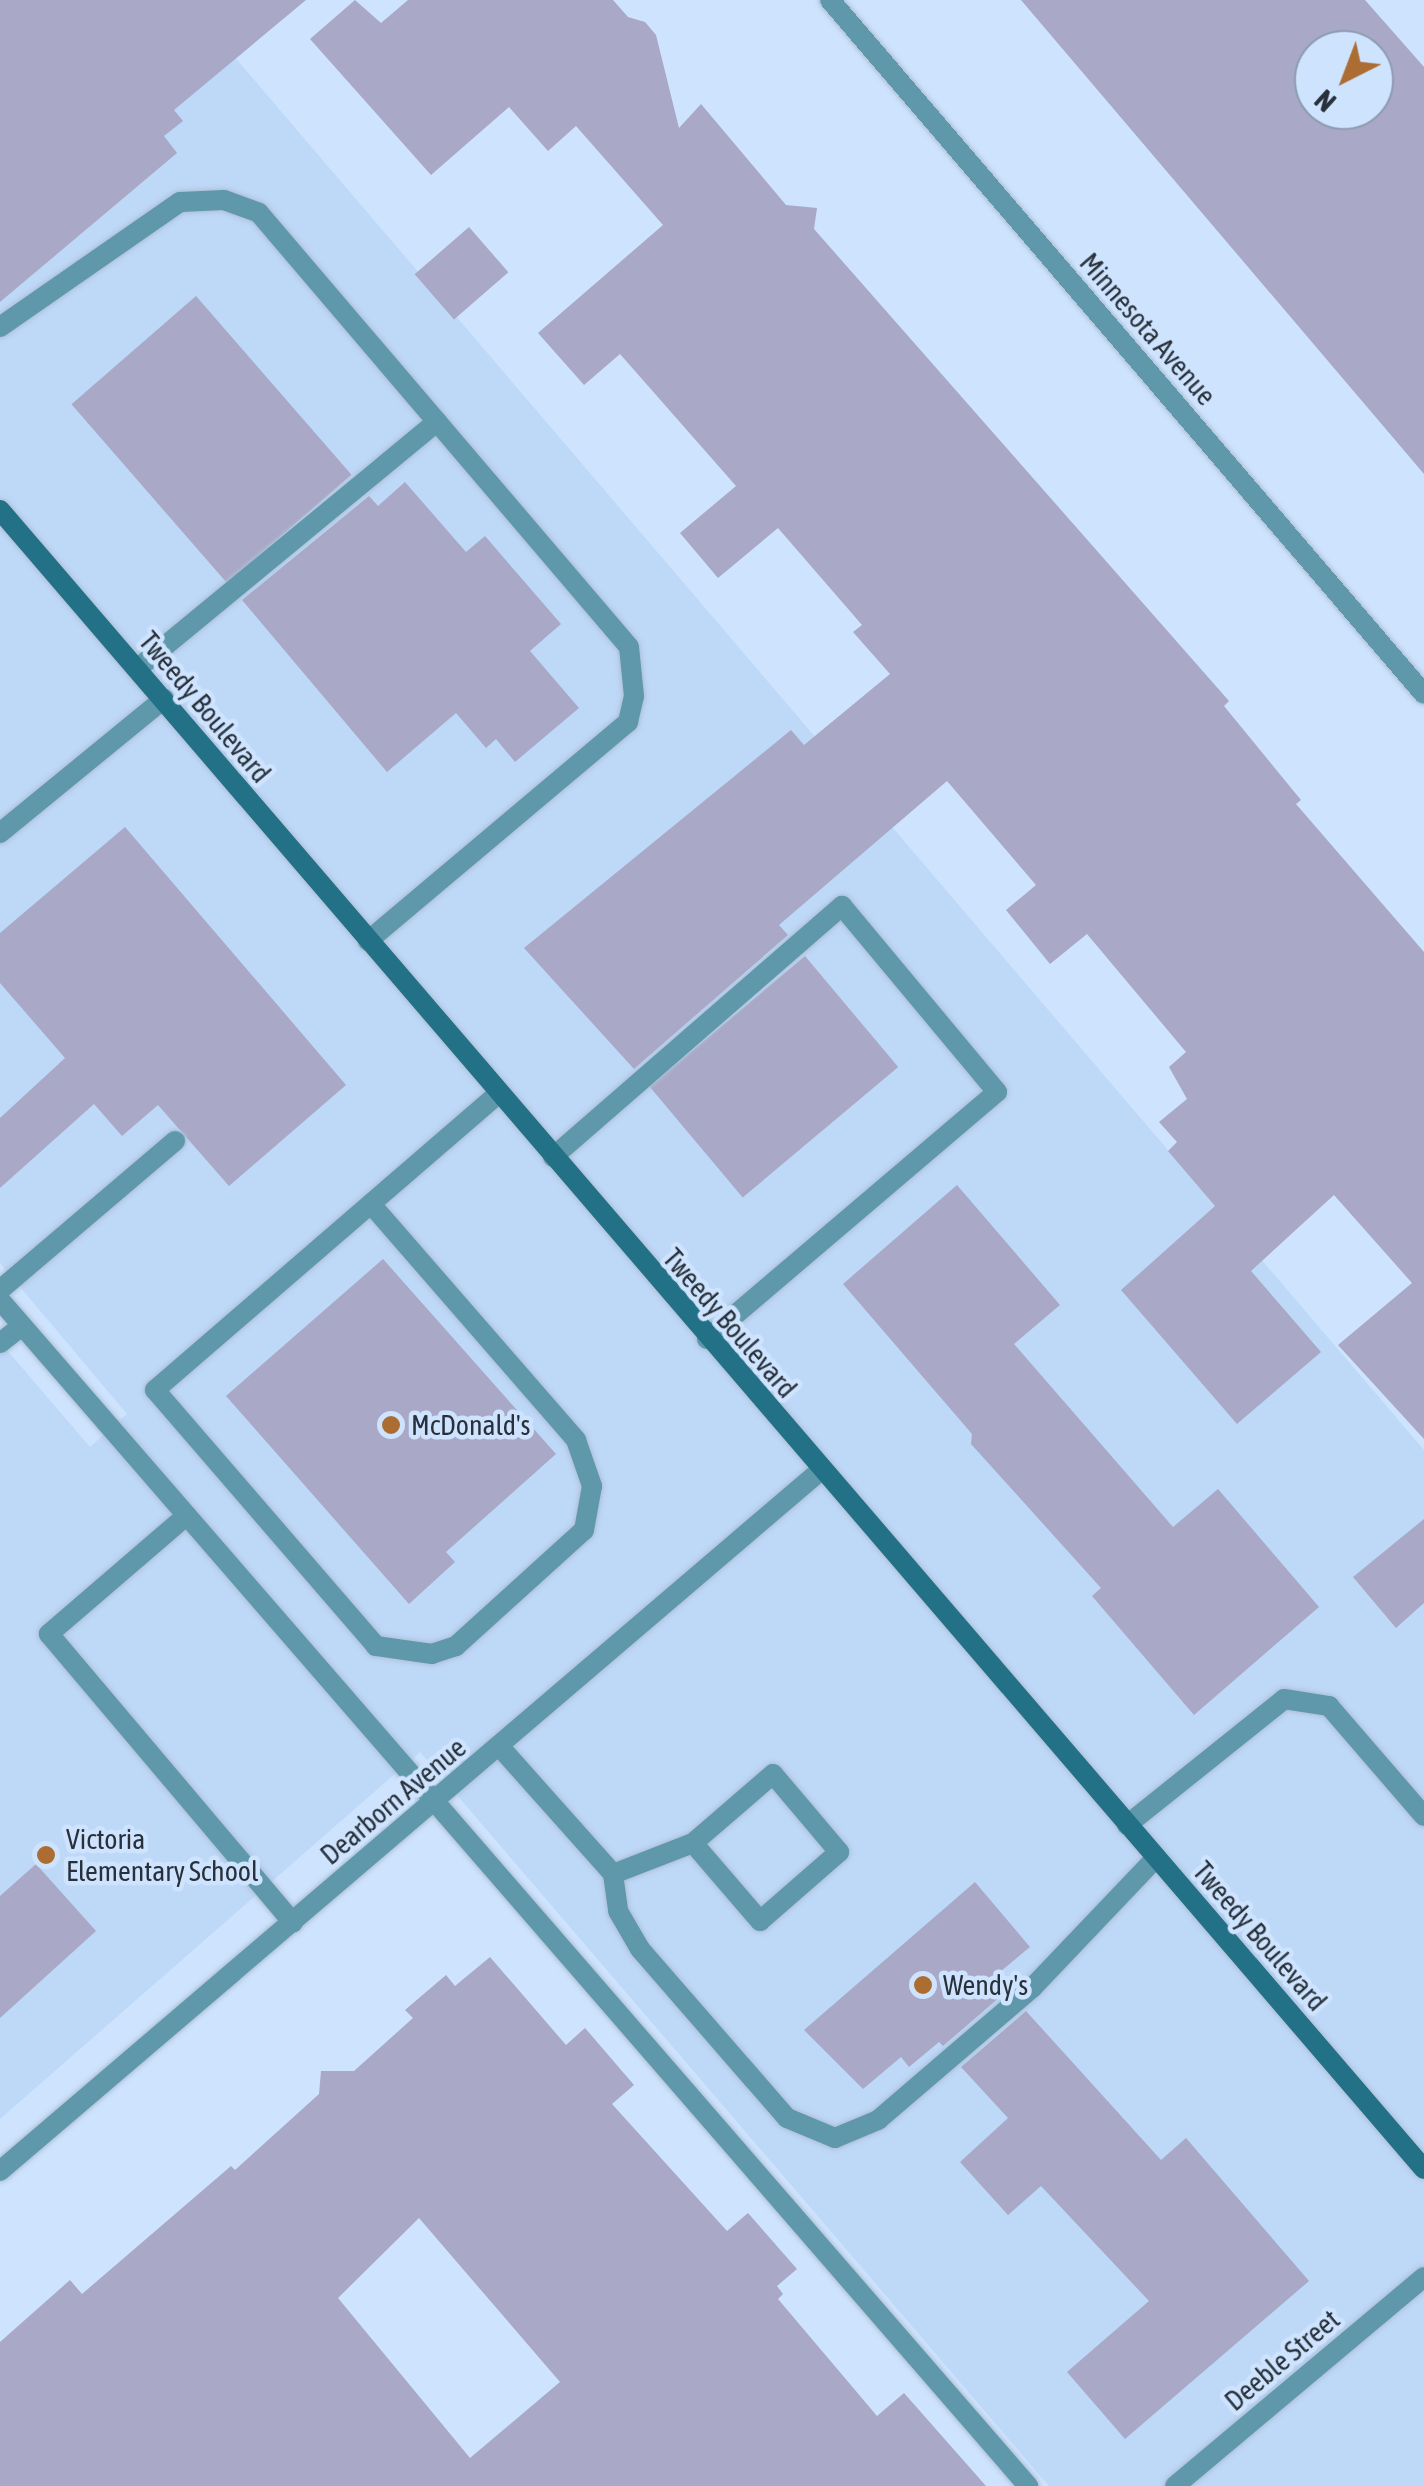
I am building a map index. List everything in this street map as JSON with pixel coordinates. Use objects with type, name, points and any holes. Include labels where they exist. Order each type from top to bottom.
[{"type":"main road","name":"Tweedy Boulevard","points":[[0,510],[707,1340],[1424,2168]]},
{"type":"street","name":"Minnesota Avenue","points":[[830,0],[1424,694]]},
{"type":"street","points":[[0,327],[180,202],[224,200],[259,214],[629,648],[634,696],[628,722],[368,941]]},
{"type":"street","points":[[137,669],[437,422]]},
{"type":"street","points":[[0,833],[164,699]]},
{"type":"street","points":[[552,1156],[842,906],[998,1092],[707,1340]]},
{"type":"street","points":[[371,1204],[576,1440],[592,1486],[584,1530],[456,1646],[432,1654],[376,1646],[155,1390],[499,1093]]},
{"type":"street","points":[[0,1290],[176,1141]]},
{"type":"street","points":[[0,1300],[1028,2486]]},
{"type":"street","points":[[0,1343],[22,1326]]},
{"type":"street","name":"Dearborn Avenue","points":[[0,2171],[820,1471]]},
{"type":"street","points":[[186,1516],[49,1634],[293,1922]]},
{"type":"street","points":[[1128,1825],[1284,1699],[1329,1706],[1424,1816]]},
{"type":"street","points":[[500,1747],[613,1874],[618,1911],[640,1949],[786,2118],[835,2138],[878,2120],[1018,2000],[1156,1858]]},
{"type":"street","points":[[613,1874],[693,1842],[773,1774],[839,1852],[760,1921],[693,1842]]},
{"type":"street","name":"Deeble Street","points":[[1175,2486],[1424,2276]]},
{"type":"shaded area","points":[[0,0],[186,0],[1424,1450],[1424,2486],[1049,2486],[420,1752],[0,2119],[0,1342],[90,1447],[127,1414],[0,1263]]},
{"type":"building","points":[[0,0],[306,0],[174,110],[183,121],[164,136],[177,153],[0,302]]},
{"type":"building","points":[[355,0],[381,23],[408,0],[613,0],[628,17],[645,22],[656,35],[679,128],[701,104],[786,205],[817,208],[814,229],[1229,701],[1224,706],[1301,800],[1296,804],[1424,952],[1424,1439],[1338,1345],[1412,1283],[1334,1195],[1251,1271],[1321,1352],[1237,1424],[1121,1290],[1215,1206],[1168,1151],[1177,1142],[1159,1122],[1187,1099],[1169,1067],[1186,1052],[1087,934],[1050,964],[1006,910],[1036,885],[947,781],[779,925],[788,935],[634,1069],[524,948],[791,730],[804,745],[890,674],[853,632],[862,625],[778,528],[718,578],[680,533],[736,486],[620,354],[584,385],[538,333],[663,225],[576,126],[548,151],[509,107],[431,175],[310,39]]},
{"type":"building","points":[[1021,0],[1365,0],[1391,30],[1294,30],[1294,130],[1394,130],[1394,33],[1424,67],[1424,474]]},
{"type":"building","points":[[469,227],[508,272],[454,320],[415,274]]},
{"type":"building","points":[[196,296],[351,475],[227,583],[71,404]]},
{"type":"building","points":[[405,482],[466,552],[485,536],[561,624],[530,651],[579,708],[515,762],[496,739],[486,748],[456,713],[387,772],[242,600],[369,496],[378,506]]},
{"type":"building","points":[[125,827],[346,1085],[229,1186],[158,1105],[122,1136],[94,1104],[0,1188],[0,1118],[65,1058],[0,983],[0,933]]},
{"type":"building","points":[[805,956],[898,1067],[743,1198],[649,1086]]},
{"type":"building","points":[[957,1185],[1060,1305],[1014,1344],[1173,1527],[1218,1489],[1319,1607],[1194,1715],[1092,1596],[1101,1588],[971,1444],[972,1434],[843,1284]]},
{"type":"building","name":"McDonald's","points":[[383,1259],[556,1454],[446,1552],[455,1562],[409,1604],[226,1396]]},
{"type":"building","points":[[1424,1519],[1424,1603],[1396,1628],[1353,1577]]},
{"type":"building","points":[[36,1864],[96,1931],[0,2018],[0,1896]]},
{"type":"building","name":"Wendy's","points":[[975,1882],[1030,1947],[995,1976],[1008,1990],[943,2046],[939,2042],[909,2067],[901,2057],[863,2089],[804,2030]]},
{"type":"building","points":[[490,1957],[566,2045],[585,2028],[634,2085],[612,2104],[727,2231],[748,2213],[797,2269],[777,2286],[783,2294],[778,2299],[877,2416],[904,2393],[986,2486],[0,2486],[0,2342],[70,2280],[82,2294],[231,2166],[235,2170],[319,2094],[321,2071],[354,2071],[413,2018],[405,2010],[446,1975],[455,1986]],"holes":[[[419,2218],[560,2382],[470,2458],[338,2298]]]},
{"type":"building","points":[[1026,2011],[1161,2160],[1186,2138],[1309,2281],[1125,2439],[1067,2372],[1149,2301],[1041,2186],[1008,2215],[960,2162],[1008,2118],[961,2067]]},
{"type":"place","name":"McDonald's","points":[[391,1425]]},
{"type":"place","name":"Victoria Elementary School","points":[[46,1855]]},
{"type":"place","name":"Wendy's","points":[[923,1985]]}]
